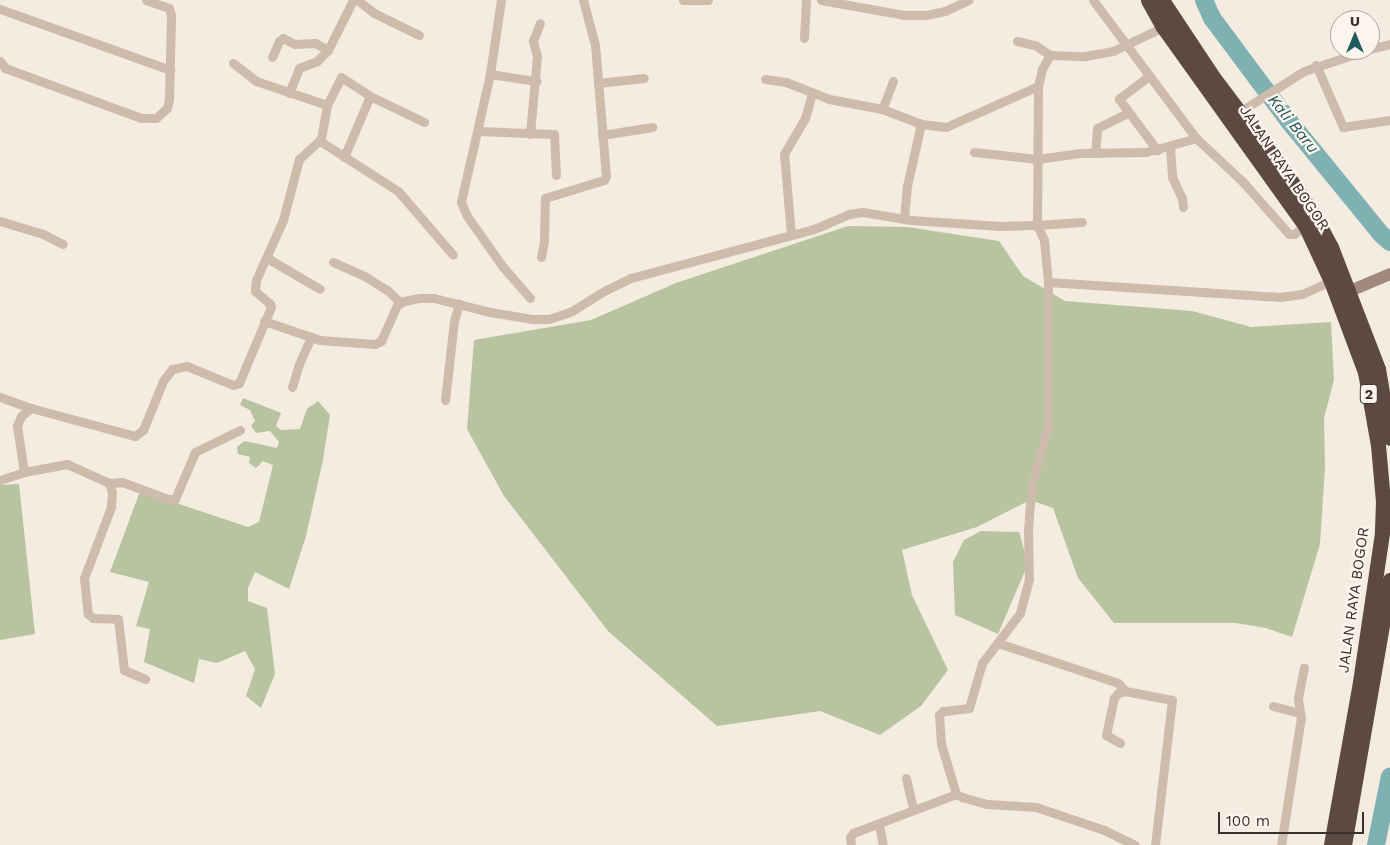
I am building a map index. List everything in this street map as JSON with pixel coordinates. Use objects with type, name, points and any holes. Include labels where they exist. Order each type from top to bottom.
[{"type":"highway","name":"JALAN RAYA BOGOR","points":[[1148,0],[1163,27],[1315,218],[1332,247],[1378,369],[1390,438]]},
{"type":"highway","name":"JALAN RAYA BOGOR","points":[[1162,0],[1208,69],[1234,115],[1305,225],[1332,281],[1365,372],[1378,445],[1383,501],[1380,557],[1331,845]]},
{"type":"highway","name":"JALAN RAYA BOGOR","points":[[1344,845],[1390,580]]},
{"type":"street","points":[[0,61],[2,66],[9,70],[146,119],[156,118],[167,108],[170,70],[170,11],[167,7],[146,0]]},
{"type":"street","points":[[289,93],[299,68],[317,60],[328,50],[355,0],[374,13],[419,35]]},
{"type":"street","points":[[501,0],[490,74],[463,190],[463,207],[503,267],[530,298]]},
{"type":"street","points":[[540,257],[544,241],[544,200],[558,192],[605,179],[595,45],[583,0]]},
{"type":"street","points":[[683,0],[708,0]]},
{"type":"street","points":[[804,38],[806,0]]},
{"type":"street","points":[[821,0],[904,15],[926,15],[945,11],[969,0]]},
{"type":"street","points":[[1093,0],[1196,138],[1243,182],[1289,234],[1294,234],[1305,225]]},
{"type":"street","points":[[0,9],[170,70]]},
{"type":"street","points":[[530,134],[536,81],[537,56],[534,42],[540,23]]},
{"type":"street","points":[[1017,41],[1035,45],[1050,55],[1068,57],[1093,55],[1113,52],[1163,27]]},
{"type":"street","points":[[272,57],[279,41],[283,38],[296,44],[315,43],[328,50]]},
{"type":"street","points":[[956,794],[942,744],[939,715],[943,711],[969,708],[982,663],[990,650],[998,643],[1020,614],[1029,579],[1028,529],[1030,503],[1033,480],[1048,426],[1048,282],[1044,240],[1037,225],[1037,159],[1038,86],[1042,69],[1050,55]]},
{"type":"street","points":[[1234,115],[1288,80],[1316,65],[1333,60]]},
{"type":"street","points":[[233,63],[256,81],[327,106]]},
{"type":"street","points":[[1316,65],[1343,127],[1390,120]]},
{"type":"street","points":[[490,74],[536,81]]},
{"type":"street","points":[[1149,76],[1119,97],[1128,112],[1158,150]]},
{"type":"street","points":[[0,397],[31,408],[138,435],[143,430],[163,381],[172,369],[187,366],[233,385],[239,383],[271,306],[259,296],[254,287],[284,220],[299,159],[320,141],[327,106],[341,78],[370,96],[424,122]]},
{"type":"street","points":[[598,83],[644,78]]},
{"type":"street","points":[[765,79],[786,82],[829,99],[882,109],[921,124],[946,127],[1038,86]]},
{"type":"street","points":[[882,109],[893,81]]},
{"type":"street","points":[[792,235],[784,154],[804,118],[812,93]]},
{"type":"street","points":[[344,156],[370,96]]},
{"type":"street","points":[[1095,153],[1097,128],[1128,112]]},
{"type":"street","points":[[904,219],[907,186],[921,124]]},
{"type":"street","points":[[602,135],[652,127]]},
{"type":"street","points":[[478,131],[554,134],[556,175]]},
{"type":"street","points":[[974,152],[1037,159],[1080,153],[1146,152],[1170,147],[1196,138]]},
{"type":"street","points":[[320,141],[398,191],[453,255]]},
{"type":"street","points":[[1170,147],[1172,177],[1182,198],[1183,207]]},
{"type":"street","points":[[333,262],[366,277],[387,290],[400,302],[434,298],[532,319],[550,320],[572,311],[606,290],[631,278],[814,229],[855,212],[880,214],[904,219],[1000,226],[1082,222]]},
{"type":"street","points":[[0,221],[43,234],[64,244]]},
{"type":"street","points":[[267,258],[320,289]]},
{"type":"street","points":[[1350,291],[1390,274]]},
{"type":"street","points":[[1048,282],[1280,298],[1302,294],[1332,281]]},
{"type":"street","points":[[264,321],[333,343],[342,341],[378,344],[400,302]]},
{"type":"street","points":[[446,400],[454,321],[459,304]]},
{"type":"street","points":[[292,386],[311,337]]},
{"type":"street","points":[[22,472],[17,426],[21,416],[31,408]]},
{"type":"street","points":[[4,480],[22,472],[66,464],[109,483],[122,482],[168,499],[175,498],[195,452],[234,435],[240,430]]},
{"type":"street","points":[[109,483],[112,492],[111,507],[84,578],[88,614],[93,618],[118,620],[124,670],[145,679]]},
{"type":"street","points":[[998,643],[1118,683],[1125,691]]},
{"type":"street","points":[[1281,845],[1301,718],[1299,713],[1299,694],[1304,668]]},
{"type":"street","points":[[1120,743],[1106,735],[1114,698],[1118,692],[1125,691],[1172,700],[1155,845]]},
{"type":"street","points":[[1273,706],[1299,713]]},
{"type":"street","points":[[906,778],[913,808]]},
{"type":"street","points":[[851,845],[850,837],[853,833],[879,825],[913,808],[956,794],[987,804],[1036,807],[1104,830],[1135,845]]},
{"type":"street","points":[[879,825],[883,845]]},
{"type":"green space","points":[[848,226],[907,227],[999,241],[1023,276],[1065,301],[1192,311],[1251,327],[1331,322],[1334,380],[1324,418],[1325,467],[1320,544],[1292,637],[1266,628],[1236,623],[1114,623],[1078,578],[1053,508],[1030,500],[977,527],[902,550],[912,595],[948,670],[921,706],[880,735],[820,711],[717,726],[608,631],[504,496],[467,429],[474,340],[591,320],[676,283]]},
{"type":"green space","points":[[243,398],[281,413],[276,426],[281,430],[300,429],[307,409],[318,401],[330,415],[323,460],[306,536],[289,589],[255,572],[248,588],[248,601],[267,608],[275,674],[261,708],[246,696],[255,669],[245,651],[217,663],[199,659],[194,683],[144,662],[150,629],[136,626],[149,582],[110,572],[139,494],[146,493],[248,527],[259,522],[273,465],[263,461],[256,468],[249,463],[250,457],[238,454],[237,447],[244,441],[277,448],[279,442],[270,431],[256,433],[251,426],[255,421],[250,410],[240,405]]},
{"type":"green space","points":[[19,484],[35,634],[0,640],[0,485]]},
{"type":"green space","points":[[981,531],[1019,532],[1028,564],[998,634],[955,615],[953,562],[964,540]]},
{"type":"waterway","name":"Kali Baru","points":[[1204,0],[1212,18],[1288,120],[1381,234],[1390,242]]},
{"type":"waterway","name":"Kali Baru","points":[[1376,845],[1390,776]]}]
